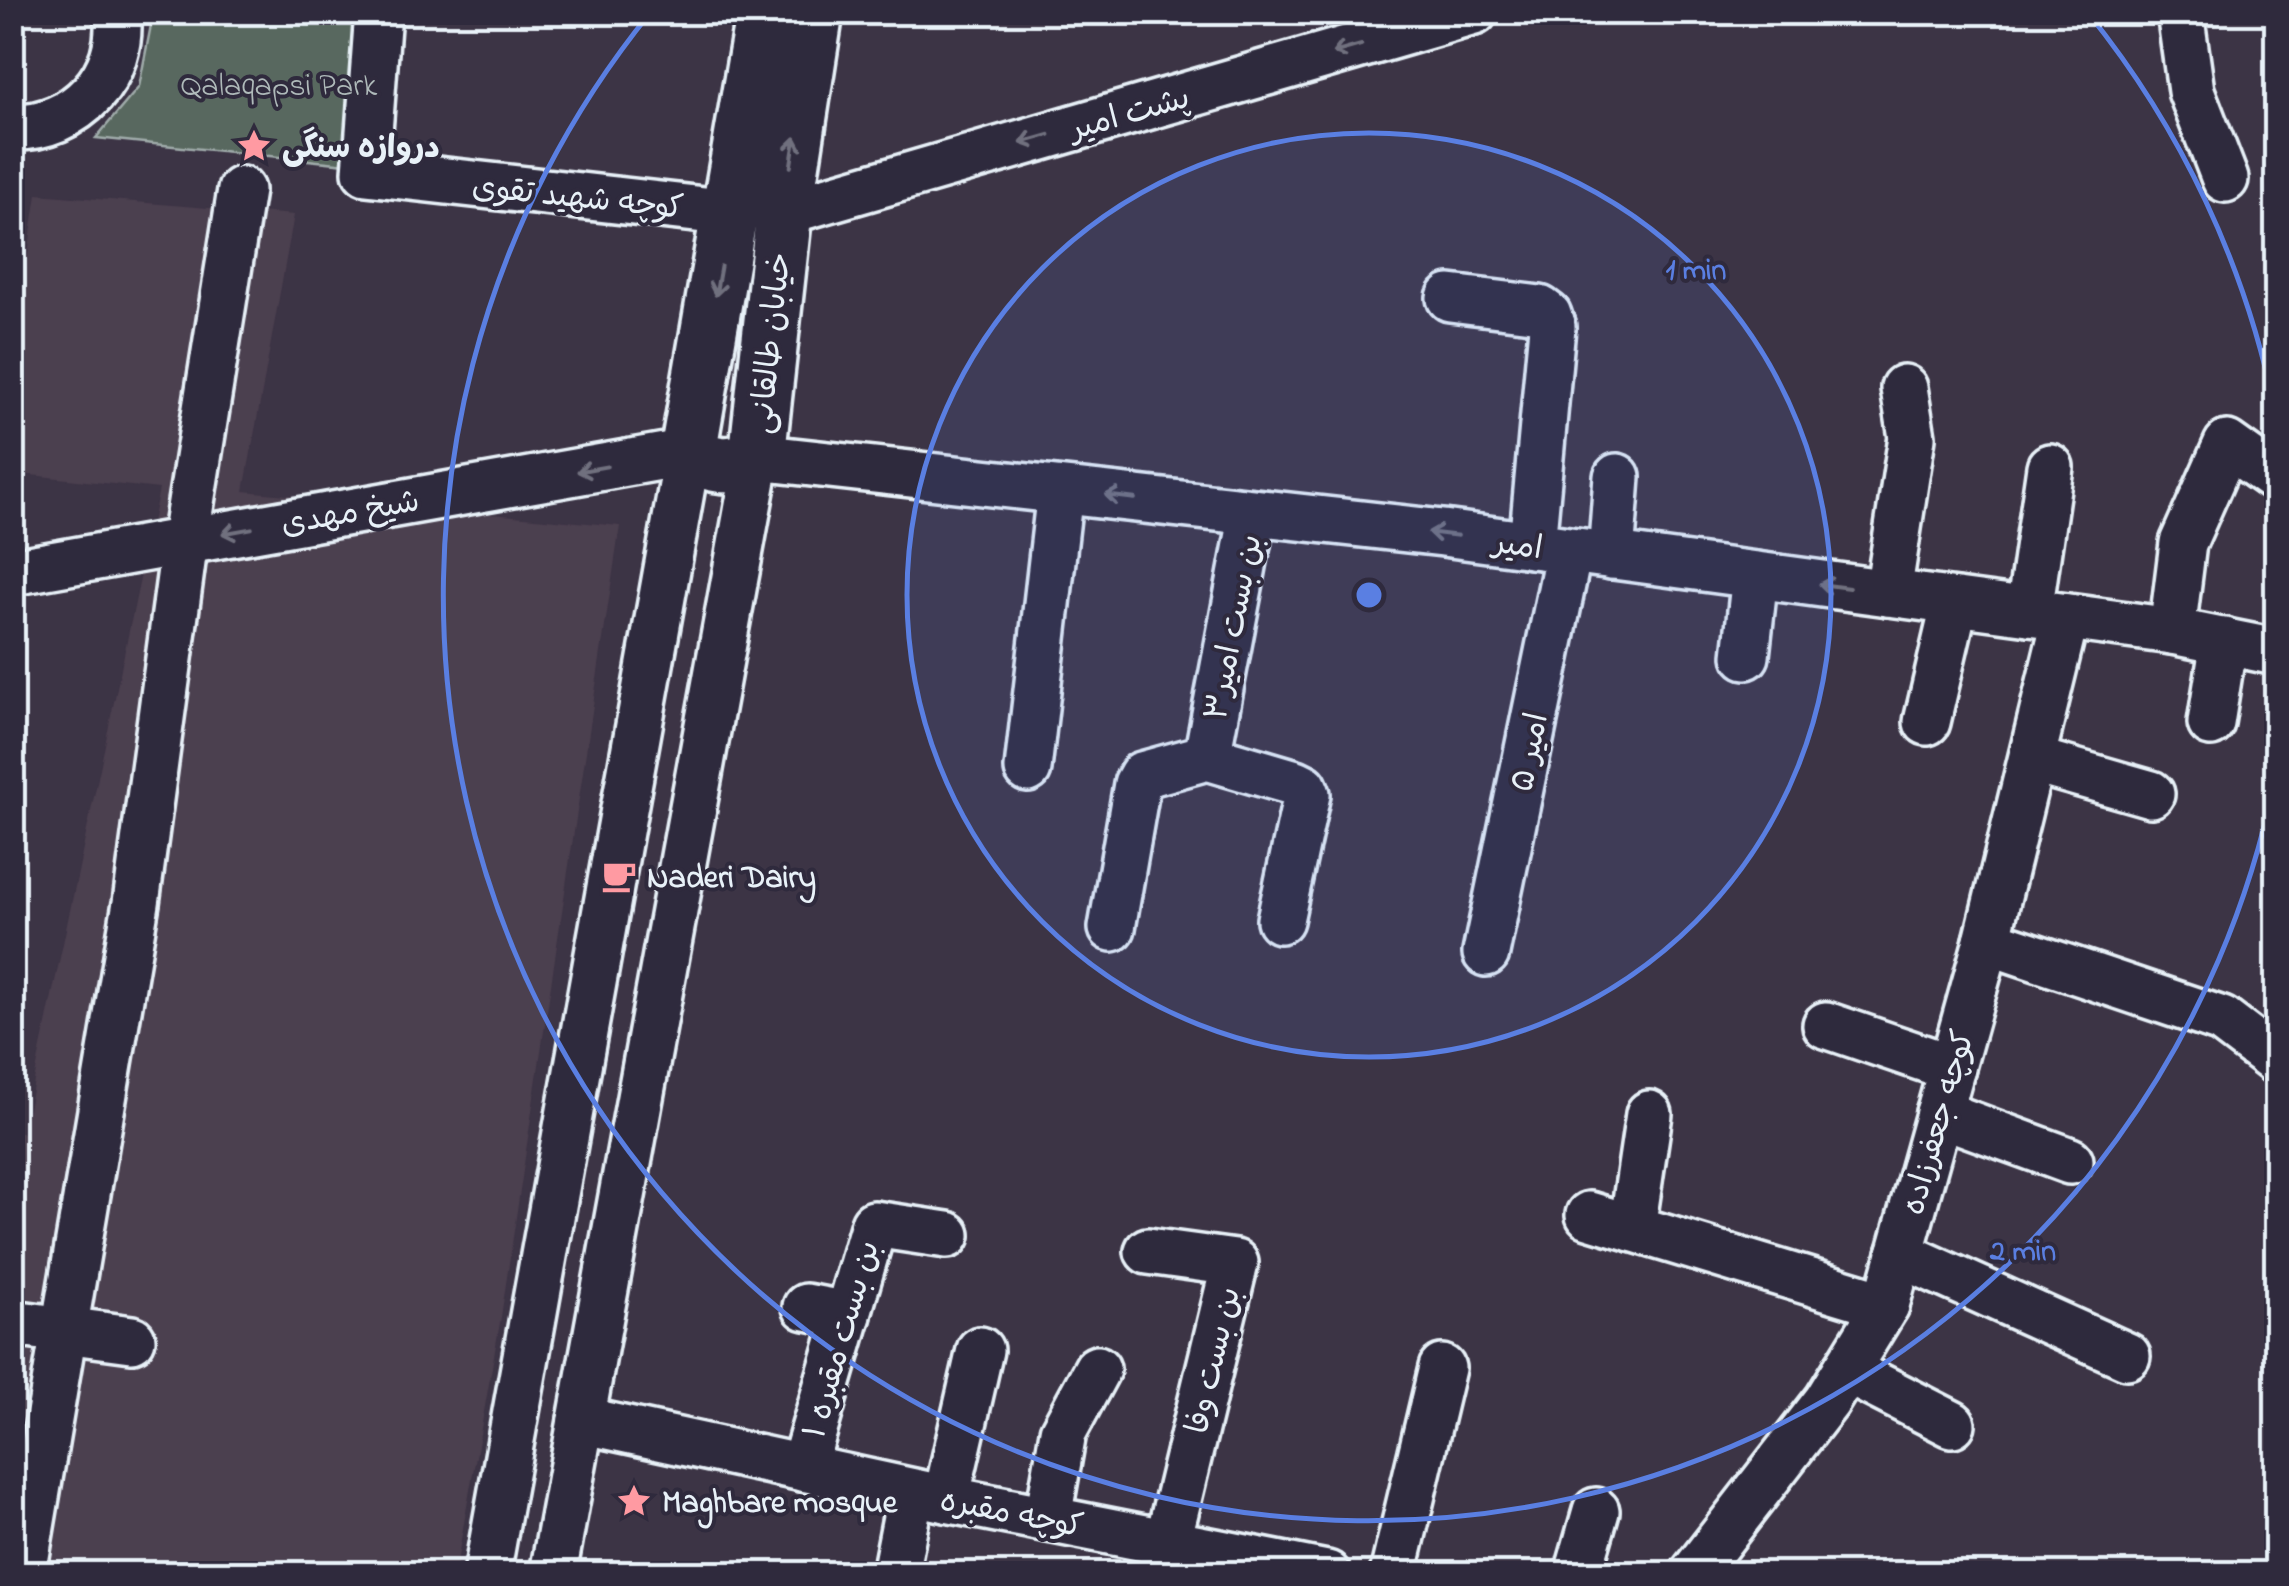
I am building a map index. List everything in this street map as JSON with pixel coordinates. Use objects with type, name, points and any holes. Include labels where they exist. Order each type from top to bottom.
[{"type":"main road","name":"خیابان طالقانی","points":[[764,12],[688,452],[720,466],[737,466],[756,457],[784,212],[815,12]]},
{"type":"street","points":[[12,126],[29,127],[60,119],[86,102],[106,78],[117,49],[118,12]]},
{"type":"street","name":"کوچه شهید تقوی","points":[[378,12],[366,172],[730,213]]},
{"type":"street","name":"پشت امیر","points":[[784,212],[1474,12]]},
{"type":"street","points":[[2180,12],[2191,91],[2226,179]]},
{"type":"street","points":[[23,1574],[136,903],[185,540],[242,190]]},
{"type":"street","points":[[1450,298],[1540,309],[1548,315],[1571,551]]},
{"type":"street","points":[[1888,593],[1912,438],[1904,388]]},
{"type":"street","points":[[2172,631],[2183,544],[2227,444],[2276,479]]},
{"type":"street","points":[[487,1574],[688,452]]},
{"type":"street","name":"شیخ مهدی","points":[[12,572],[688,452]]},
{"type":"street","points":[[553,1574],[756,457]]},
{"type":"street","name":"امیر","points":[[756,457],[1571,551],[2172,631],[2276,650]]},
{"type":"street","name":"کوچه جعفرزاده","points":[[1693,1574],[1827,1401],[1886,1304],[1987,941],[2032,760],[2048,615],[2050,467]]},
{"type":"street","points":[[1571,551],[1618,477]]},
{"type":"street","points":[[1028,769],[1060,490]]},
{"type":"street","name":"بن بست امیر۳","points":[[1112,928],[1137,784],[1142,775],[1207,757],[1253,513]]},
{"type":"street","name":"امیر ۵","points":[[1486,953],[1571,551]]},
{"type":"street","points":[[1746,656],[1755,575]]},
{"type":"street","points":[[1926,722],[1955,602]]},
{"type":"street","points":[[2211,723],[2224,641]]},
{"type":"street","points":[[1207,757],[1296,783],[1308,794],[1280,920]]},
{"type":"street","points":[[2032,760],[2151,794]]},
{"type":"street","points":[[1987,941],[2222,1020],[2276,1061]]},
{"type":"street","points":[[1826,1025],[1952,1068]]},
{"type":"street","points":[[1939,1113],[2070,1161]]},
{"type":"street","points":[[1632,1228],[1649,1114]]},
{"type":"street","points":[[1589,1215],[1886,1304]]},
{"type":"street","name":"بن بست مقبره ۱","points":[[803,1468],[827,1311],[874,1224],[947,1235]]},
{"type":"street","name":"بن بست وفا","points":[[1148,1251],[1235,1262],[1164,1558]]},
{"type":"street","points":[[1900,1254],[2127,1356]]},
{"type":"street","points":[[12,1323],[61,1348],[132,1339]]},
{"type":"street","points":[[895,1574],[929,1496],[980,1350]]},
{"type":"street","points":[[1393,1574],[1442,1368]]},
{"type":"street","points":[[1048,1518],[1062,1432],[1097,1370]]},
{"type":"street","points":[[1846,1370],[1952,1424]]},
{"type":"street","name":"کوچه مقبره","points":[[581,1420],[1048,1518],[1164,1558],[1327,1574]]},
{"type":"street","points":[[1578,1574],[1596,1511]]},
{"type":"shaded area","points":[[37,194],[294,215],[244,491],[620,526],[501,1317],[455,1573],[13,1573],[13,1132],[23,1133],[159,489],[13,473],[13,355]]},
{"type":"green space","name":"Qalaqapsi Park","points":[[149,13],[356,13],[347,164],[96,138],[139,87],[152,20]]},
{"type":"place","name":"دروازه سنگی","points":[[254,146]]},
{"type":"place","name":"Naderi Dairy","points":[[619,876]]},
{"type":"place","name":"Maghbare mosque","points":[[634,1501]]}]
